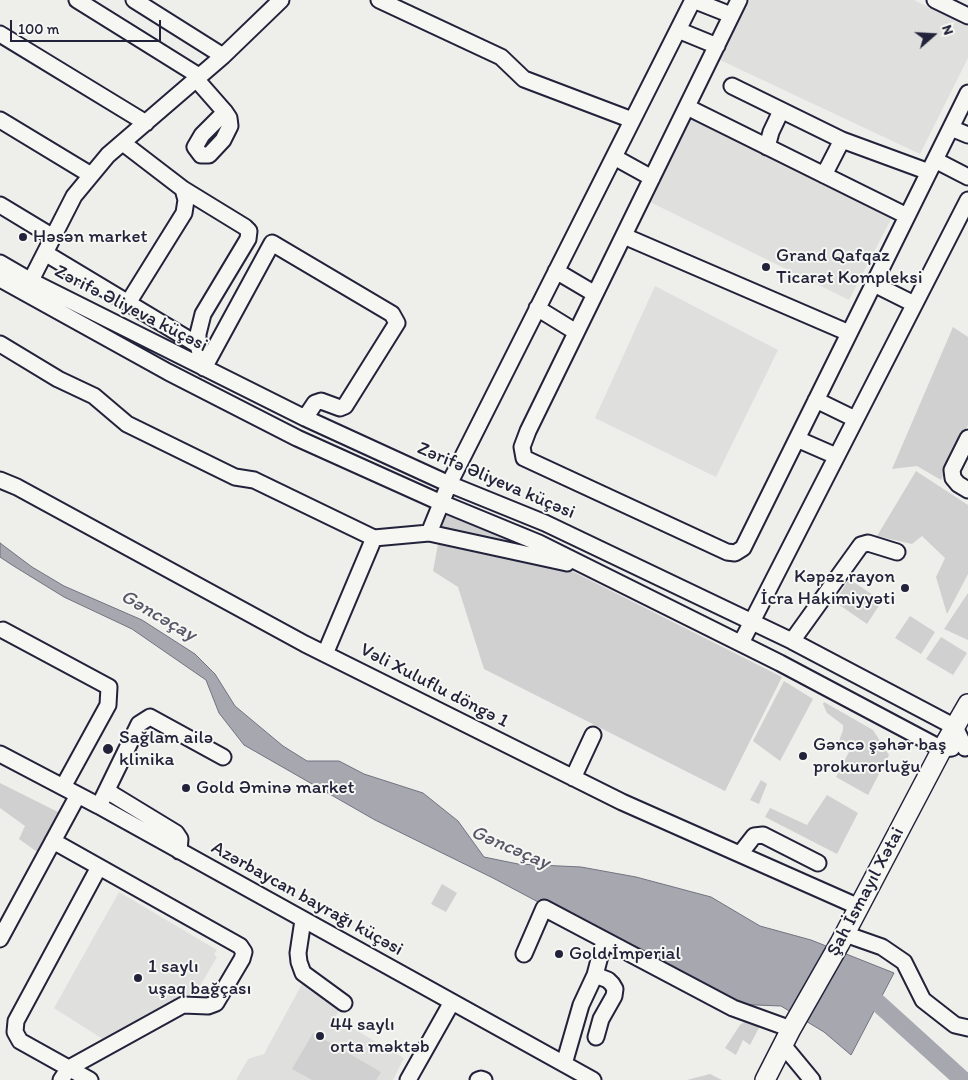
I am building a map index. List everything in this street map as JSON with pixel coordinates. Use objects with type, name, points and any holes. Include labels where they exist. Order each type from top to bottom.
[{"type":"main road","name":"Şah İsmayıl Xətai","points":[[765,1080],[789,1033],[843,939],[942,749],[968,704]]},
{"type":"street","points":[[77,0],[198,78],[225,112]]},
{"type":"street","points":[[134,0],[223,56]]},
{"type":"street","points":[[27,287],[74,196],[108,155],[223,56],[281,0]]},
{"type":"street","points":[[379,0],[501,57],[524,79],[632,120]]},
{"type":"street","points":[[429,533],[449,484],[693,0],[732,15]]},
{"type":"street","points":[[739,0],[576,332],[522,447],[524,458],[726,552],[735,553],[743,548],[968,93]]},
{"type":"street","points":[[935,0],[968,16]]},
{"type":"street","points":[[678,30],[717,46]]},
{"type":"street","points":[[0,34],[146,123]]},
{"type":"street","points":[[732,86],[842,140],[968,177]]},
{"type":"street","points":[[687,107],[907,216]]},
{"type":"street","points":[[767,147],[771,132],[781,111]]},
{"type":"street","points":[[0,120],[91,176]]},
{"type":"street","points":[[951,128],[968,135]]},
{"type":"street","points":[[824,175],[842,140]]},
{"type":"street","points":[[122,143],[183,190],[249,231],[248,239],[203,314],[198,334],[198,345],[204,368]]},
{"type":"street","points":[[614,157],[652,178]]},
{"type":"street","points":[[128,304],[184,212],[186,200],[183,190]]},
{"type":"street","points":[[741,643],[968,200]]},
{"type":"street","points":[[0,205],[53,237]]},
{"type":"street","points":[[624,236],[849,333]]},
{"type":"street","points":[[204,368],[272,243],[392,314],[397,323],[345,406],[340,408],[321,401],[315,403],[305,418]]},
{"type":"street","points":[[45,253],[198,345]]},
{"type":"street","name":"Zərifə Əliyeva küçəsi","points":[[0,263],[27,287],[168,372],[297,438],[442,503],[539,543],[741,643],[942,749]]},
{"type":"street","points":[[556,271],[595,294]]},
{"type":"street","name":"Zərifə Əliyeva küçəsi","points":[[0,280],[27,287],[449,484],[545,523],[792,641],[955,727]]},
{"type":"street","points":[[874,284],[914,304]]},
{"type":"street","points":[[537,308],[576,332]]},
{"type":"street","points":[[0,344],[58,379],[94,396],[127,424],[235,477],[254,480],[374,538],[429,533],[589,568]]},
{"type":"street","points":[[816,400],[855,419]]},
{"type":"street","points":[[968,438],[952,470],[953,478],[958,484],[968,490]]},
{"type":"street","points":[[797,439],[836,456]]},
{"type":"street","name":"Vəli Xuluflu döngə 1","points":[[0,480],[18,487],[325,654],[573,778],[622,802],[859,907]]},
{"type":"street","points":[[325,654],[374,538]]},
{"type":"street","points":[[792,641],[860,545],[868,543],[897,552]]},
{"type":"street","points":[[3,630],[109,687],[108,705],[63,787]]},
{"type":"street","points":[[99,806],[139,724],[150,717],[223,758]]},
{"type":"street","points":[[942,749],[966,749],[955,727]]},
{"type":"street","points":[[573,778],[593,735]]},
{"type":"street","name":"Azərbaycan bayrağı küçəsi","points":[[2,759],[99,806],[564,1064],[583,1078]]},
{"type":"street","points":[[107,791],[176,833],[180,839],[179,850]]},
{"type":"street","points":[[0,939],[78,795]]},
{"type":"street","points":[[740,854],[754,836],[763,835],[818,863]]},
{"type":"street","points":[[53,841],[240,946],[244,952],[242,960],[216,1003],[208,1006],[183,1005],[65,1074]]},
{"type":"street","points":[[90,1080],[65,1074],[20,1041],[15,1032],[16,1021],[99,867]]},
{"type":"street","points":[[524,954],[544,908],[733,1008],[789,1033],[812,1080]]},
{"type":"street","points":[[303,920],[298,953],[303,973],[344,1003]]},
{"type":"street","points":[[843,939],[882,946],[904,962],[923,1000],[955,1024],[968,1028]]},
{"type":"street","points":[[564,1064],[581,1005],[595,975],[604,941]]},
{"type":"street","points":[[595,975],[608,980],[615,989],[614,996],[604,1012],[596,1037]]},
{"type":"street","points":[[408,1080],[452,1002]]},
{"type":"street","points":[[581,1005],[604,1012]]},
{"type":"street","points":[[478,1080],[481,1078],[484,1080]]},
{"type":"shaded area","points":[[750,0],[914,0],[968,27],[968,58],[920,154],[720,60]]},
{"type":"shaded area","points":[[689,117],[891,219],[849,300],[648,201]]},
{"type":"shaded area","points":[[655,286],[778,350],[716,477],[595,418]]},
{"type":"shaded area","points":[[953,327],[968,337],[968,425],[941,480],[917,466],[892,469]]},
{"type":"shaded area","points":[[916,471],[968,505],[968,574],[947,614],[936,577],[945,558],[922,536],[912,544],[877,536]]},
{"type":"shaded area","points":[[445,507],[782,677],[725,791],[484,669],[458,587],[433,571]]},
{"type":"shaded area","points":[[0,543],[32,567],[64,586],[142,620],[195,654],[215,674],[235,706],[283,746],[307,761],[339,761],[364,774],[423,793],[458,821],[484,857],[518,864],[581,867],[636,877],[711,897],[760,926],[811,940],[894,973],[851,1055],[824,1032],[781,1006],[730,1004],[493,878],[375,820],[244,745],[219,713],[206,680],[132,629],[64,597],[12,565],[0,557]]},
{"type":"shaded area","points":[[849,579],[882,601],[867,624],[835,602]]},
{"type":"shaded area","points":[[968,593],[968,640],[944,629]]},
{"type":"shaded area","points":[[910,616],[935,632],[921,654],[895,638]]},
{"type":"shaded area","points":[[941,637],[967,653],[953,675],[926,659]]},
{"type":"shaded area","points":[[784,681],[813,699],[780,761],[753,741]]},
{"type":"shaded area","points":[[824,702],[873,730],[889,755],[868,795],[836,777],[850,750],[839,741],[843,725],[827,713]]},
{"type":"shaded area","points":[[761,780],[767,784],[759,804],[750,800]]},
{"type":"shaded area","points":[[0,783],[62,814],[40,854],[19,839],[25,826],[0,808]]},
{"type":"shaded area","points":[[827,795],[858,813],[837,854],[765,817],[770,808],[807,825]]},
{"type":"shaded area","points":[[442,884],[457,893],[446,912],[431,904]]},
{"type":"shaded area","name":"1 saylı uşaq bağçası","points":[[119,892],[217,950],[214,954],[217,957],[193,998],[109,1043],[54,1008]]},
{"type":"shaded area","name":"44 saylı orta məktəb","points":[[303,982],[342,1004],[335,1018],[404,1058],[393,1080],[236,1080],[248,1059],[264,1054]]},
{"type":"shaded area","points":[[751,1017],[762,1022],[750,1045],[743,1040],[736,1055],[725,1048],[740,1025]]},
{"type":"shaded area","points":[[313,1033],[381,1072],[376,1080],[312,1080],[292,1069]]},
{"type":"shaded area","points":[[710,1074],[722,1080],[687,1080]]},
{"type":"waterway","name":"Gəncəçay","points":[[857,996],[878,1003],[963,1080]]},
{"type":"place","name":"Həsən market","points":[[23,237]]},
{"type":"place","name":"Grand Qafqaz Ticarət Kompleksi","points":[[766,267]]},
{"type":"place","name":"Kəpəz rayon İcra Hakimiyyəti","points":[[905,588]]},
{"type":"place","name":"Sağlam ailə klinika","points":[[108,749]]},
{"type":"place","name":"Gəncə şəhər baş prokurorluğu","points":[[803,756]]},
{"type":"place","name":"Gold Əminə market","points":[[186,788]]},
{"type":"place","name":"Gold İmperial","points":[[559,954]]},
{"type":"place","name":"1 saylı uşaq bağçası","points":[[138,978]]},
{"type":"place","name":"44 saylı orta məktəb","points":[[320,1036]]}]
